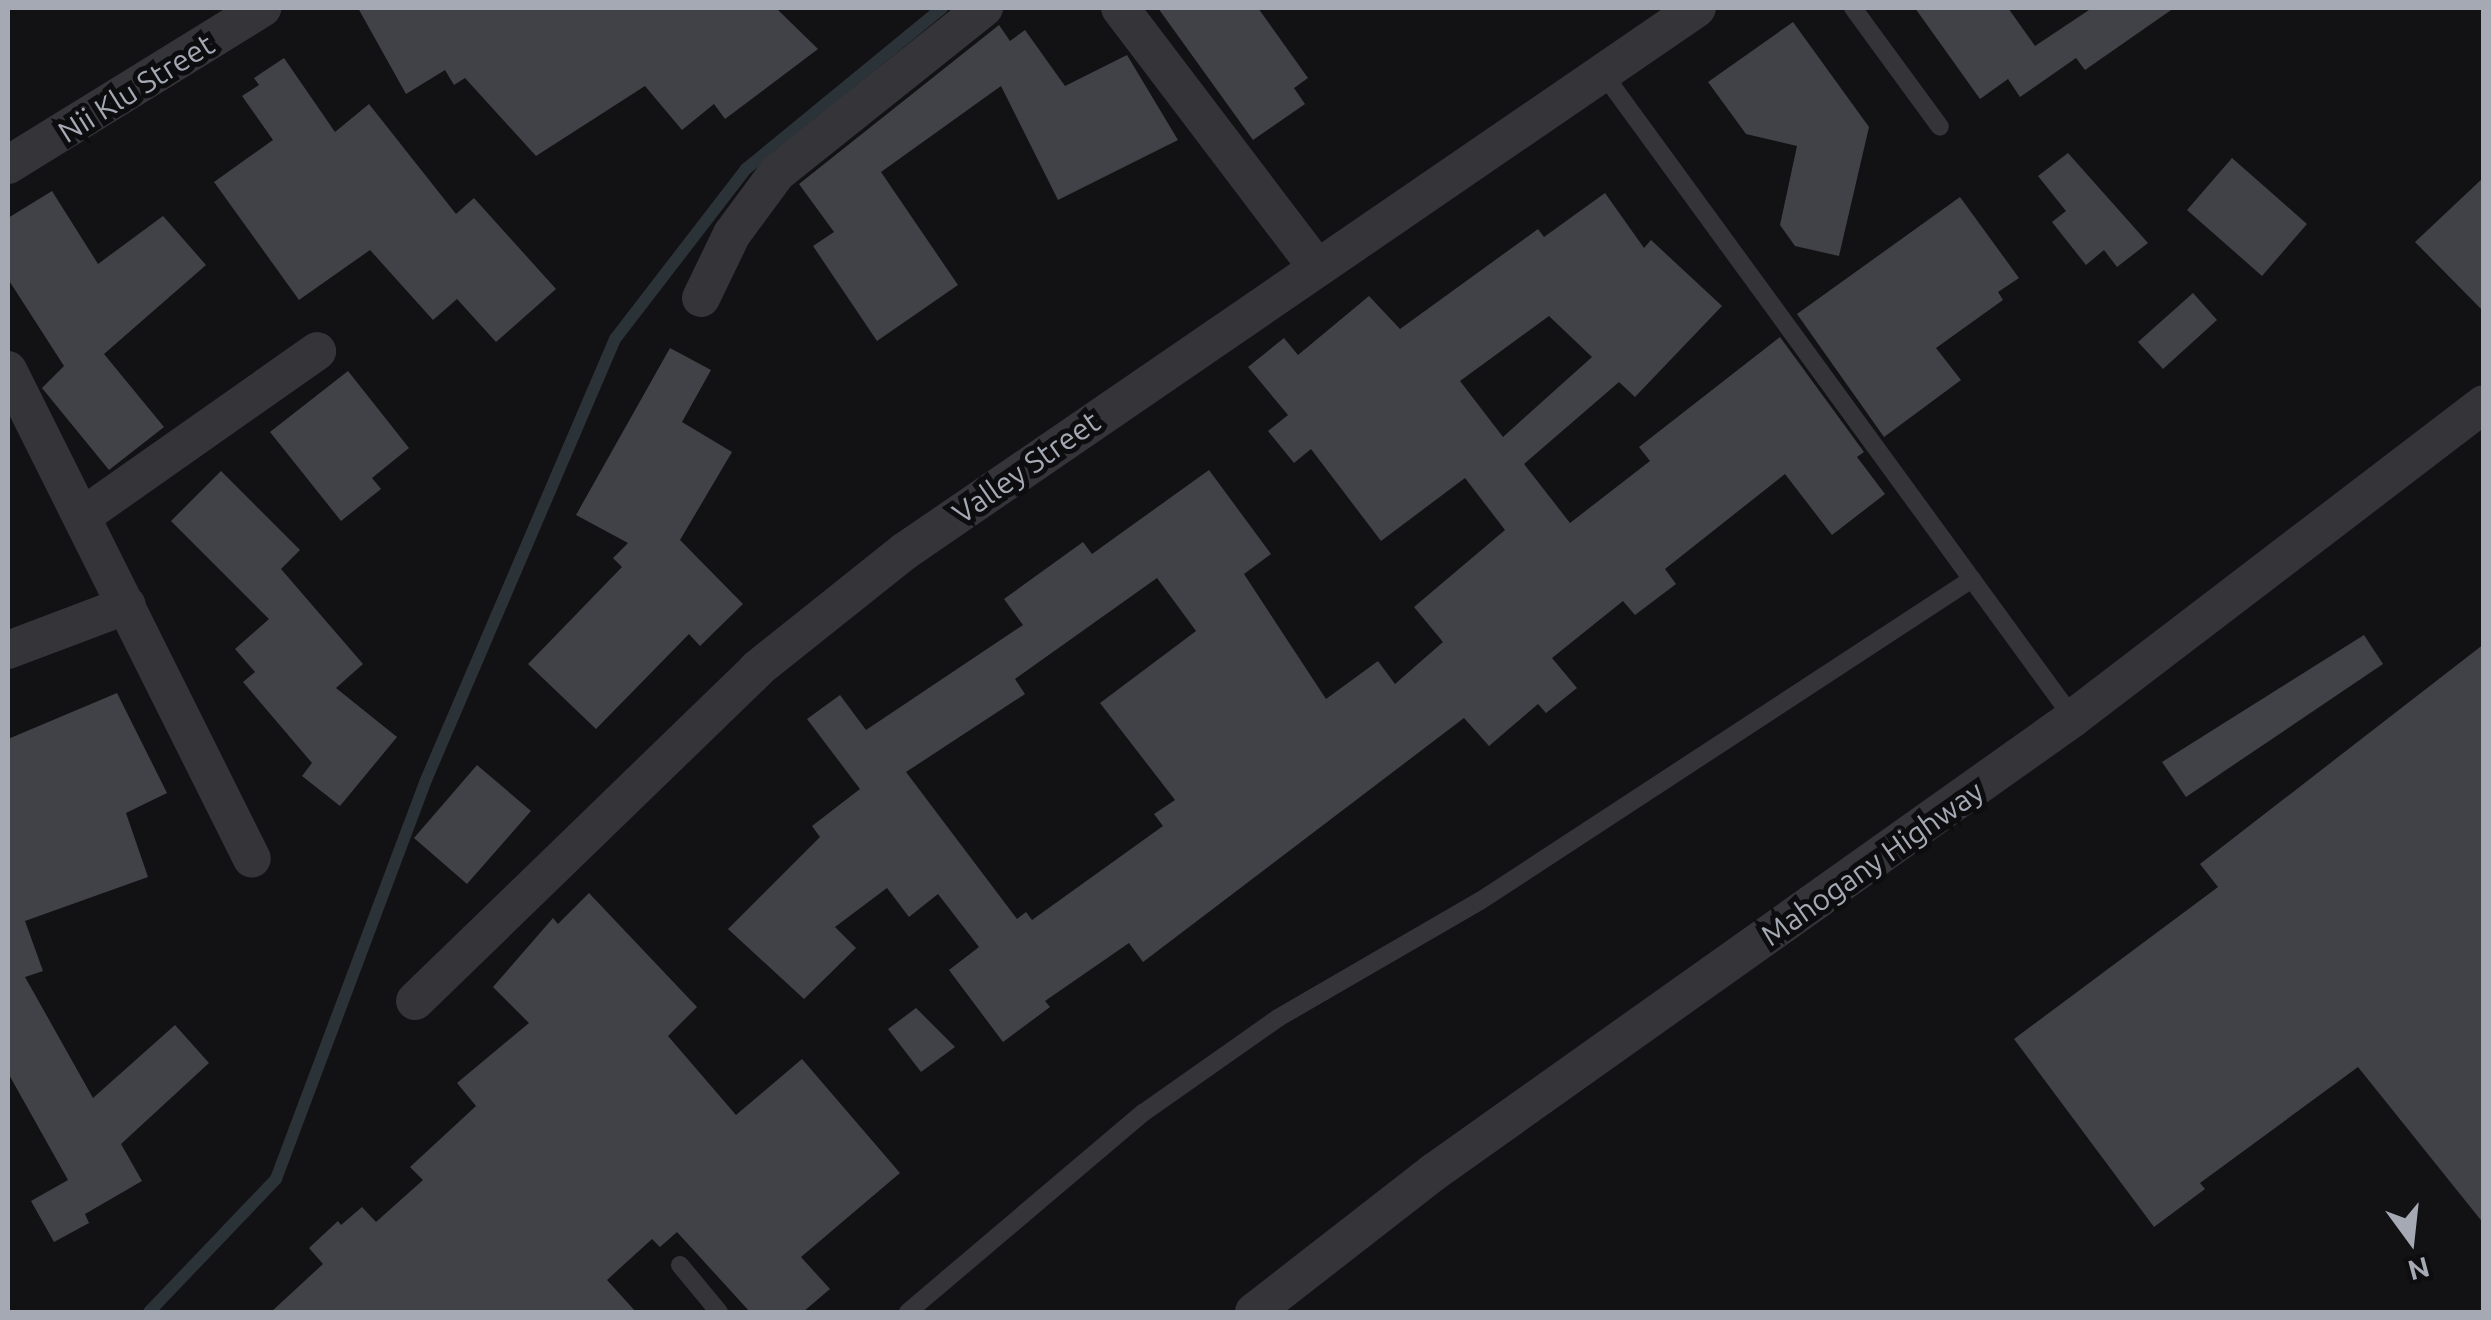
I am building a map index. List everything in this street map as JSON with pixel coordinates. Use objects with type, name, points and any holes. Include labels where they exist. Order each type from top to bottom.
[{"type":"street","name":"Nii Klu Street","points":[[8,165],[262,8]]},
{"type":"street","points":[[701,298],[732,234],[777,172],[984,8]]},
{"type":"street","points":[[1120,8],[1315,265]]},
{"type":"street","name":"Valley Street","points":[[414,1001],[757,669],[905,551],[1315,265],[1698,8]]},
{"type":"street","points":[[84,515],[317,351]]},
{"type":"street","points":[[8,370],[84,515],[252,859]]},
{"type":"street","name":"Mahogany Highway","points":[[1254,1312],[1434,1172],[2073,718],[2484,404]]},
{"type":"street","points":[[8,650],[127,605]]},
{"type":"lane","points":[[1854,8],[1940,127]]},
{"type":"lane","points":[[1602,72],[2073,718]]},
{"type":"lane","points":[[908,1312],[1143,1113],[1278,1018],[1480,901],[1972,579]]},
{"type":"lane","points":[[680,1265],[719,1312]]},
{"type":"building","points":[[358,8],[776,8],[818,49],[725,119],[714,104],[682,130],[645,86],[536,156],[465,78],[454,85],[445,70],[406,94]]},
{"type":"building","points":[[1158,8],[1258,8],[1308,78],[1294,88],[1305,104],[1253,140]]},
{"type":"building","points":[[1915,8],[2008,8],[2035,46],[2092,8],[2174,8],[2085,70],[2076,58],[2020,97],[2008,79],[1980,99]]},
{"type":"building","points":[[1793,22],[1869,127],[1839,256],[1795,246],[1780,225],[1797,146],[1746,134],[1708,82]]},
{"type":"building","points":[[999,25],[1010,41],[1025,30],[1065,86],[1127,55],[1178,140],[1058,200],[1001,86],[881,172],[958,285],[877,341],[813,246],[834,232],[799,184]]},
{"type":"building","points":[[284,58],[335,132],[369,104],[456,214],[474,198],[556,289],[496,342],[457,299],[433,320],[370,250],[299,300],[214,182],[273,140],[242,96],[259,85],[254,78]]},
{"type":"building","points":[[2068,153],[2148,243],[2117,267],[2104,250],[2086,265],[2052,222],[2066,211],[2038,176]]},
{"type":"building","points":[[2232,158],[2307,224],[2262,276],[2187,210]]},
{"type":"building","points":[[2484,177],[2484,312],[2415,242]]},
{"type":"building","points":[[52,191],[98,264],[163,216],[206,265],[104,354],[164,427],[109,470],[42,388],[64,366],[8,279],[8,218]]},
{"type":"building","points":[[1605,193],[1644,248],[1651,240],[1722,306],[1635,397],[1619,382],[1524,464],[1570,523],[1650,461],[1639,447],[1780,337],[1864,452],[1857,457],[1885,494],[1832,535],[1785,474],[1665,569],[1676,584],[1635,615],[1623,601],[1552,658],[1577,688],[1546,713],[1538,704],[1489,746],[1464,718],[1143,962],[1129,943],[1045,1001],[1050,1007],[1003,1042],[949,970],[979,947],[938,894],[909,917],[887,888],[835,927],[856,948],[804,999],[728,929],[820,837],[812,826],[860,789],[807,719],[840,695],[866,730],[1023,625],[1004,599],[1083,542],[1092,554],[1209,470],[1271,554],[1244,574],[1326,699],[1378,661],[1395,684],[1443,642],[1414,607],[1505,530],[1465,478],[1381,541],[1311,449],[1294,463],[1268,431],[1288,415],[1248,367],[1284,338],[1298,355],[1369,296],[1400,329],[1538,229],[1544,237]],"holes":[[[1549,316],[1592,357],[1503,437],[1460,381]],[[1157,578],[1196,631],[1100,703],[1175,800],[1154,814],[1163,826],[1032,920],[1026,912],[1017,919],[906,772],[1025,694],[1015,679]]]},
{"type":"building","points":[[1960,197],[2019,278],[1998,292],[2003,300],[1936,348],[1961,380],[1884,437],[1797,314]]},
{"type":"building","points":[[2193,293],[2217,320],[2163,369],[2138,342]]},
{"type":"building","points":[[670,348],[711,370],[682,422],[732,452],[680,540],[743,604],[700,646],[689,634],[596,729],[528,664],[622,567],[613,558],[628,543],[576,515]]},
{"type":"building","points":[[348,371],[409,448],[372,478],[381,489],[341,521],[270,432]]},
{"type":"building","points":[[221,471],[300,550],[281,569],[363,664],[336,688],[397,737],[340,806],[302,776],[312,763],[243,682],[255,672],[235,649],[269,619],[171,521]]},
{"type":"building","points":[[2364,635],[2383,664],[2186,797],[2162,762]]},
{"type":"building","points":[[2484,644],[2484,1224],[2358,1067],[2200,1183],[2205,1189],[2154,1227],[2014,1039],[2218,887],[2200,864]]},
{"type":"building","points":[[117,693],[167,793],[126,813],[148,877],[25,921],[43,971],[25,977],[93,1098],[175,1025],[209,1063],[121,1144],[142,1181],[85,1214],[89,1223],[54,1242],[31,1201],[68,1180],[8,1073],[8,739]]},
{"type":"building","points":[[477,765],[531,811],[467,884],[414,838]]},
{"type":"building","points":[[589,893],[697,1007],[668,1036],[736,1115],[802,1059],[900,1173],[801,1257],[830,1289],[803,1312],[750,1312],[677,1232],[660,1247],[652,1239],[607,1280],[636,1312],[271,1312],[323,1264],[309,1248],[338,1221],[341,1225],[362,1207],[376,1222],[423,1180],[410,1167],[476,1106],[457,1083],[529,1023],[493,987],[553,918],[558,924]]},
{"type":"building","points":[[916,1008],[955,1047],[921,1072],[888,1029]]},
{"type":"waterway","points":[[149,1312],[276,1179],[426,780],[615,339],[746,169],[942,8]]}]
